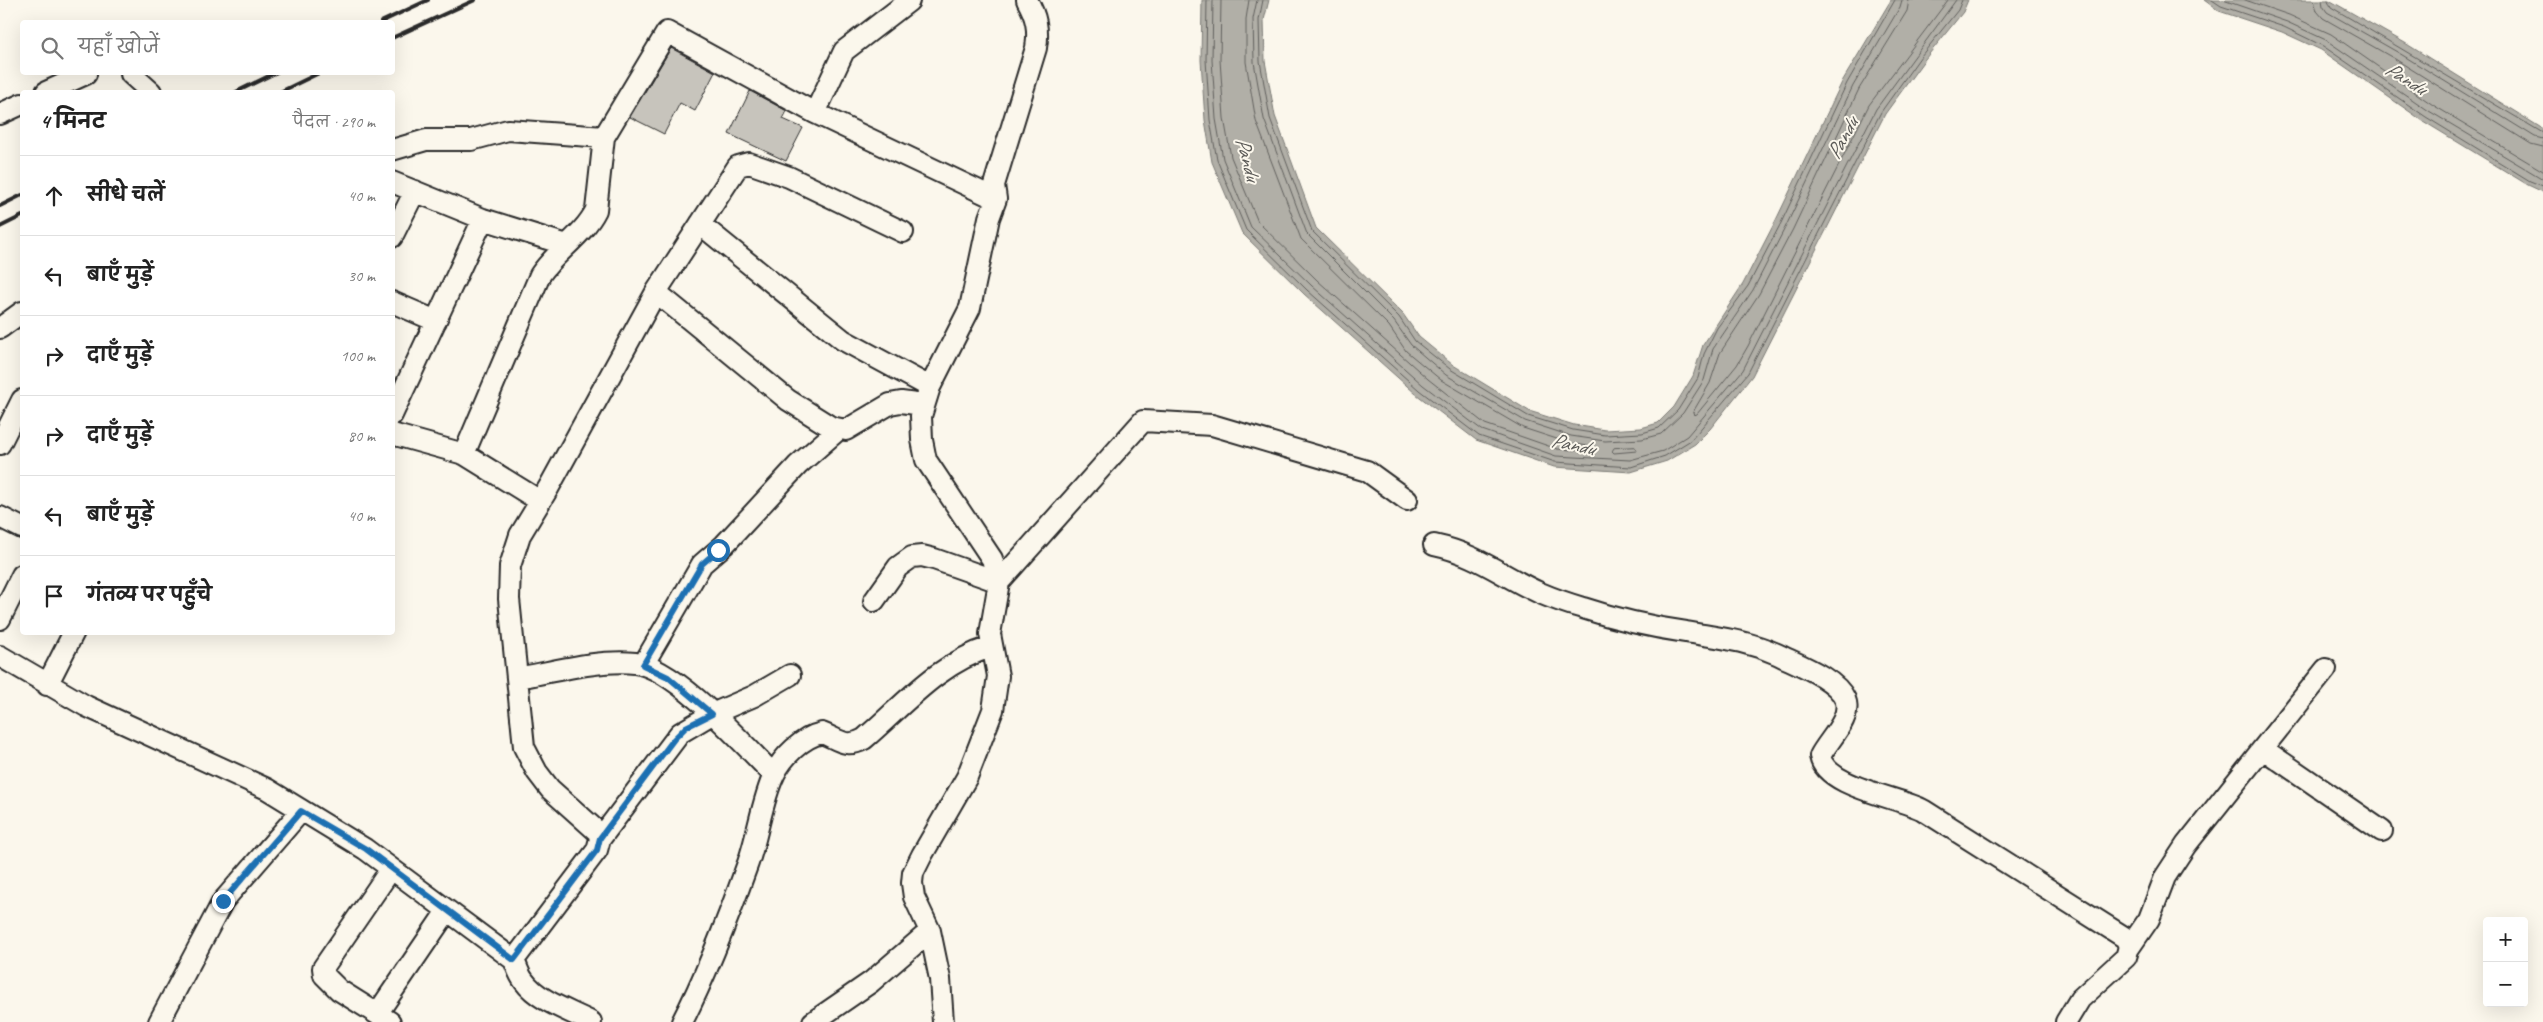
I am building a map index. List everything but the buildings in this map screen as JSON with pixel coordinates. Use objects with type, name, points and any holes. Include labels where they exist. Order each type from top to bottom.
[{"type":"street","points":[[943,1022],[940,979],[930,931],[914,897],[913,873],[963,785],[989,724],[997,694],[998,676],[991,647],[991,622],[999,582],[992,559],[926,460],[922,440],[926,396],[970,308],[989,218],[996,199],[994,185],[1038,35],[1037,20],[1027,0]]},
{"type":"street","points":[[816,113],[844,51],[909,1]]},
{"type":"street","points":[[464,454],[540,275],[549,261],[591,219],[596,210],[604,137],[667,32],[816,113],[996,199]]},
{"type":"street","points":[[50,90],[84,75]]},
{"type":"street","points":[[132,75],[149,90]]},
{"type":"street","points":[[0,114],[20,105]]},
{"type":"street","points":[[395,149],[426,140],[471,140],[508,130],[604,137]]},
{"type":"street","points":[[600,838],[598,832],[550,788],[530,762],[523,740],[509,599],[510,566],[520,535],[656,292],[738,166],[750,163],[789,177],[903,232]]},
{"type":"street","points":[[395,183],[483,219],[567,245]]},
{"type":"street","points":[[395,231],[415,191]]},
{"type":"street","points":[[395,409],[483,219]]},
{"type":"street","points":[[700,224],[843,340],[926,396]]},
{"type":"street","points":[[656,292],[788,400],[838,430]]},
{"type":"street","points":[[395,303],[436,321]]},
{"type":"street","points":[[0,328],[20,313]]},
{"type":"street","points":[[643,665],[702,564],[728,541],[798,465],[838,430],[853,426],[878,409],[890,404],[926,396]]},
{"type":"street","points":[[0,444],[20,410]]},
{"type":"street","points":[[999,582],[1143,421],[1212,424],[1367,471],[1407,500]]},
{"type":"street","points":[[395,435],[464,454],[540,501]]},
{"type":"street","points":[[0,517],[20,527]]},
{"type":"street","points":[[1434,545],[1459,551],[1541,594],[1614,618],[1686,632],[1729,637],[1758,646],[1817,673],[1840,690],[1847,706],[1845,717],[1820,756],[1821,763],[1829,772],[1851,785],[1908,802],[1923,810],[2124,937],[2129,948]]},
{"type":"street","points":[[874,601],[898,567],[912,557],[922,556],[934,559],[999,582]]},
{"type":"street","points":[[0,619],[20,579]]},
{"type":"street","points":[[47,685],[72,635]]},
{"type":"street","points":[[682,1022],[748,863],[774,774],[782,762],[805,740],[814,735],[822,733],[842,744],[849,744],[864,739],[938,672],[961,658],[991,647]]},
{"type":"street","points":[[0,656],[47,685],[106,715],[251,781],[366,849],[447,912],[514,960],[523,980],[540,996],[591,1022]]},
{"type":"street","points":[[516,678],[605,664],[643,665],[668,677],[712,714],[774,774]]},
{"type":"street","points":[[2066,1022],[2080,999],[2126,957],[2129,948],[2145,926],[2165,877],[2186,845],[2326,669]]},
{"type":"street","points":[[514,960],[597,850],[600,838],[674,739],[686,727],[754,696],[790,675]]},
{"type":"street","points":[[2263,749],[2382,831]]},
{"type":"street","points":[[159,1022],[223,901],[301,811]]},
{"type":"street","points":[[391,869],[323,968],[324,975],[329,982],[384,1018],[447,912]]},
{"type":"street","points":[[813,1022],[871,982],[930,931]]},
{"type":"water","name":"Pandu","points":[[1202,0],[1269,0],[1264,20],[1265,61],[1275,116],[1316,228],[1403,314],[1419,337],[1453,365],[1529,411],[1574,425],[1605,430],[1641,428],[1658,423],[1674,407],[1693,376],[1703,345],[1743,284],[1843,80],[1891,0],[1968,0],[1963,12],[1925,59],[1885,114],[1752,376],[1710,429],[1695,444],[1667,461],[1631,472],[1554,467],[1476,440],[1416,394],[1304,294],[1242,233],[1212,162],[1205,120],[1201,60]]},
{"type":"water","name":"Pandu","points":[[2204,0],[2329,0],[2405,43],[2543,129],[2543,192],[2528,185],[2423,121],[2321,50],[2282,32],[2219,11]]},
{"type":"railway","points":[[385,20],[428,0]]},
{"type":"railway","points":[[395,37],[475,0]]},
{"type":"railway","points":[[240,90],[271,75]]},
{"type":"railway","points":[[284,90],[315,75]]},
{"type":"railway","points":[[0,206],[20,196]]},
{"type":"railway","points":[[0,227],[20,217]]},
{"type":"route","points":[[223,901],[301,811],[366,849],[514,960],[597,850],[600,845],[600,838],[674,739],[686,727],[712,714],[668,677],[643,665],[702,564],[718,550]]}]
